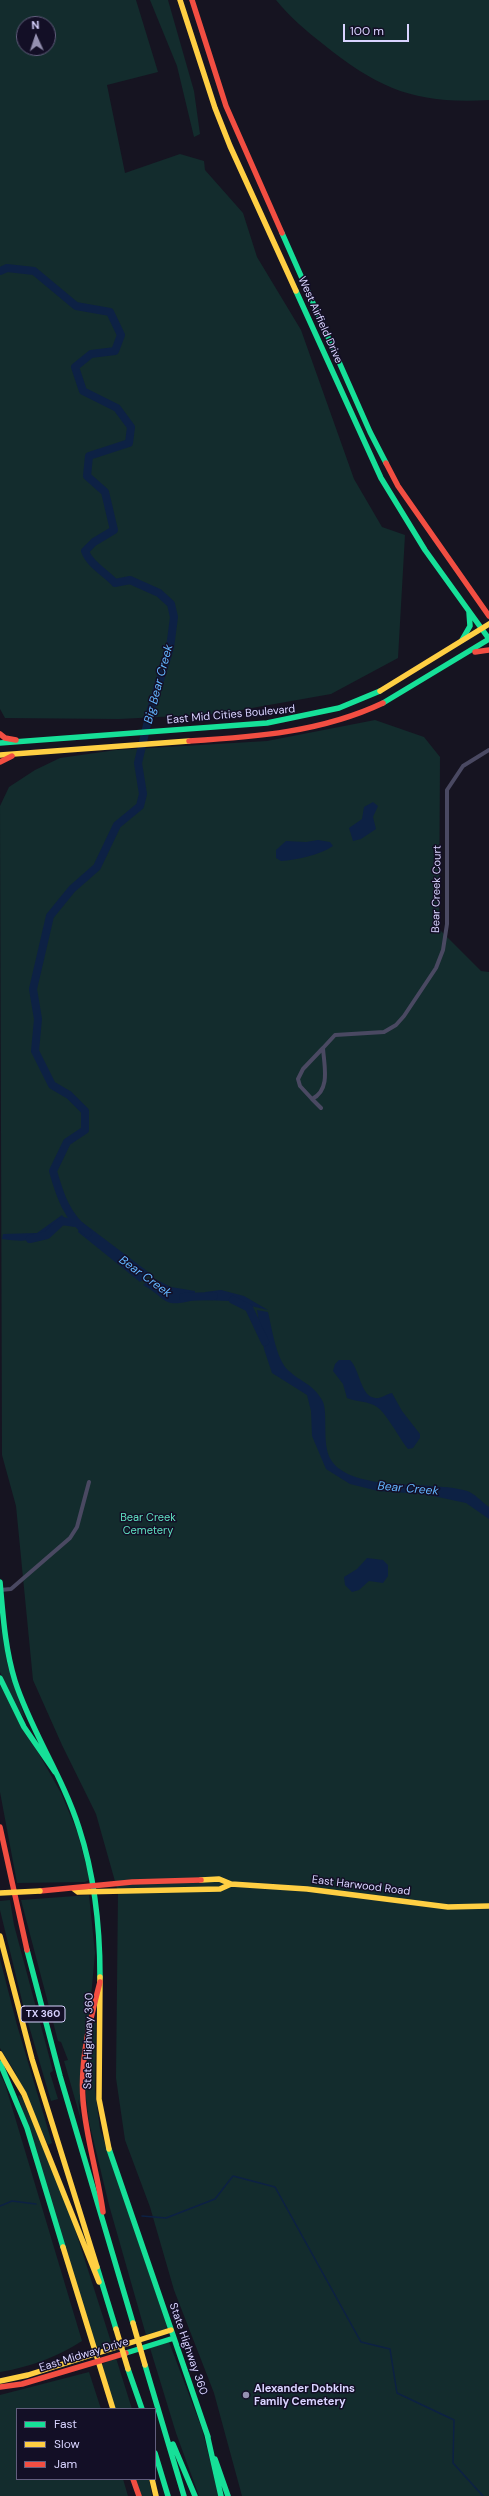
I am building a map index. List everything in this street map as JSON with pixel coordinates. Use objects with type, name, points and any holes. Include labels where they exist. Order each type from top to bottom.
[{"type":"main road","name":"West Airfield Drive","points":[[180,0],[203,72],[230,146],[371,458],[404,518],[489,639]]},
{"type":"main road","name":"West Airfield Drive","points":[[192,0],[226,106],[353,390],[370,432],[398,486],[489,616]]},
{"type":"main road","points":[[481,605],[489,610]]},
{"type":"main road","points":[[459,644],[470,626],[469,612]]},
{"type":"main road","name":"East Mid Cities Boulevard","points":[[0,743],[274,723],[322,713],[388,686],[459,644],[489,624]]},
{"type":"main road","name":"East Mid Cities Boulevard","points":[[0,755],[201,742],[292,733],[340,720],[395,696],[463,657],[489,639]]},
{"type":"main road","points":[[463,657],[482,649],[489,650]]},
{"type":"main road","points":[[0,734],[13,740],[40,740]]},
{"type":"main road","points":[[0,762],[22,754]]},
{"type":"main road","name":"State Highway 360","points":[[0,1582],[4,1633],[15,1681],[79,1826],[94,1884],[100,1938],[97,2074],[102,2122],[115,2169],[228,2496]]},
{"type":"main road","points":[[0,1678],[30,1735],[45,1760],[55,1772]]},
{"type":"main road","name":"TX 360","points":[[0,1827],[30,1967],[104,2226],[184,2496]]},
{"type":"main road","name":"East Harwood Road","points":[[0,1892],[74,1889],[79,1886],[94,1884],[219,1879],[230,1884],[307,1889],[448,1907],[489,1906]]},
{"type":"main road","name":"East Harwood Road","points":[[74,1889],[78,1892],[95,1892],[220,1888],[230,1884]]},
{"type":"main road","name":"TX 360","points":[[0,1936],[32,2059],[128,2369],[142,2408]]},
{"type":"main road","points":[[100,1982],[93,2009],[83,2084],[86,2119],[101,2196],[104,2226]]},
{"type":"main road","points":[[0,2054],[24,2094],[43,2138],[94,2273],[104,2290]]},
{"type":"main road","points":[[0,2063],[27,2128],[113,2408]]},
{"type":"main road","name":"East Midway Drive","points":[[0,2381],[28,2375],[171,2330]]},
{"type":"main road","name":"East Midway Drive","points":[[0,2387],[22,2384],[174,2338]]},
{"type":"main road","points":[[161,2417],[194,2496]]},
{"type":"main road","points":[[207,2434],[221,2496]]},
{"type":"main road","points":[[156,2457],[168,2496]]},
{"type":"main road","points":[[134,2480],[139,2496]]},
{"type":"main road","points":[[152,2480],[156,2496]]},
{"type":"street","name":"Bear Creek Court","points":[[321,1108],[300,1086],[298,1079],[303,1069],[335,1035],[384,1032],[390,1030],[404,1016],[428,983],[436,968],[446,936],[447,790],[463,766],[489,750]]},
{"type":"street","points":[[312,1099],[320,1094],[324,1084],[323,1048]]},
{"type":"street","points":[[0,1590],[10,1589],[70,1538],[77,1527],[89,1482]]},
{"type":"green space","points":[[0,0],[136,0],[158,72],[107,85],[125,173],[180,154],[204,161],[205,170],[243,213],[257,257],[301,330],[354,479],[382,527],[405,535],[398,658],[331,694],[218,714],[119,719],[5,718],[0,709]]},
{"type":"green space","points":[[150,0],[168,0],[194,91],[200,134],[194,137],[177,66]]},
{"type":"green space","points":[[276,0],[489,0],[489,100],[463,101],[419,96],[400,91],[381,83],[344,60],[304,29]]},
{"type":"green space","name":"Bear Creek Cemetery","points":[[375,720],[424,737],[440,757],[439,929],[481,971],[489,972],[489,2496],[242,2496],[214,2393],[174,2290],[150,2207],[125,2140],[116,2078],[118,1892],[96,1814],[62,1745],[33,1680],[16,1506],[2,1455],[0,806],[9,787],[35,770],[60,758],[116,750],[267,741]]},
{"type":"green space","points":[[0,1620],[7,1663],[25,1719],[16,1707],[0,1672]]},
{"type":"green space","points":[[0,1685],[61,1793],[77,1831],[89,1876],[89,1880],[85,1882],[17,1883],[0,1792]]},
{"type":"green space","points":[[89,1895],[95,1953],[81,2108],[78,2099],[81,2120],[64,2061],[68,2060],[61,2042],[58,2041],[21,1900]]},
{"type":"green space","points":[[10,1900],[14,1925],[53,2071],[50,2073],[58,2099],[51,2101],[24,2009],[0,1910],[0,1901]]},
{"type":"green space","points":[[0,1959],[17,2025],[52,2143],[48,2145],[15,2072],[0,2048]]},
{"type":"green space","points":[[93,2021],[96,2021],[95,2090],[100,2129],[167,2326],[166,2329],[146,2335],[109,2205],[89,2122],[86,2097],[86,2072]]},
{"type":"green space","points":[[0,2074],[5,2084],[82,2341],[43,2361],[0,2372]]},
{"type":"green space","points":[[21,2095],[67,2204],[112,2345],[98,2349],[96,2347],[18,2096]]},
{"type":"green space","points":[[169,2342],[202,2429],[219,2496],[199,2496],[176,2433],[150,2348]]},
{"type":"green space","points":[[116,2358],[132,2408],[115,2408],[102,2364]]},
{"type":"green space","points":[[89,2372],[101,2408],[16,2408],[16,2480],[123,2480],[128,2496],[0,2496],[0,2395]]},
{"type":"green space","points":[[136,2480],[149,2480],[152,2496],[141,2496]]},
{"type":"water","points":[[373,802],[378,806],[373,817],[376,829],[361,839],[353,841],[349,828],[362,819],[364,807]]},
{"type":"water","points":[[318,840],[330,842],[333,846],[322,852],[294,860],[281,861],[276,858],[276,850],[286,841],[306,842]]},
{"type":"water","points":[[62,1215],[66,1220],[36,1238],[23,1241],[2,1239],[3,1234],[37,1233]]},
{"type":"water","points":[[82,1222],[151,1274],[140,1282],[78,1232]]},
{"type":"water","points":[[153,1278],[171,1287],[195,1291],[194,1300],[176,1303],[166,1301],[143,1285]]},
{"type":"water","points":[[221,1290],[244,1296],[268,1310],[230,1301],[203,1300],[205,1292]]},
{"type":"water","points":[[257,1310],[268,1312],[275,1343],[285,1366],[289,1371],[314,1390],[322,1400],[325,1412],[326,1445],[328,1453],[331,1460],[341,1470],[356,1477],[374,1481],[394,1484],[434,1486],[467,1491],[489,1507],[489,1519],[466,1503],[424,1494],[378,1491],[350,1484],[326,1469],[312,1436],[311,1411],[307,1395],[272,1373],[264,1349]]},
{"type":"water","points":[[339,1360],[350,1360],[356,1369],[363,1387],[370,1396],[377,1398],[392,1393],[402,1411],[420,1434],[420,1438],[413,1448],[408,1449],[381,1410],[374,1405],[347,1398],[343,1384],[333,1371],[335,1364]]},
{"type":"water","points":[[367,1558],[383,1560],[388,1565],[388,1576],[383,1583],[369,1581],[359,1590],[352,1592],[345,1585],[344,1577],[357,1569]]},
{"type":"waterway","name":"Big Bear Creek","points":[[0,271],[7,268],[34,271],[76,306],[110,312],[121,335],[115,351],[91,354],[75,367],[83,391],[117,408],[131,427],[129,443],[89,456],[87,476],[105,492],[114,530],[94,542],[85,551],[90,560],[115,583],[130,580],[159,593],[171,604],[174,617],[170,648],[150,712],[138,763],[143,794],[140,806],[117,825],[97,867],[72,889],[50,916],[33,989],[38,1019],[35,1051],[52,1085],[69,1095],[85,1111],[85,1130],[67,1142],[53,1171],[58,1189],[65,1205],[75,1220],[88,1233]]},
{"type":"waterway","points":[[30,1239],[47,1235],[62,1221],[75,1223]]},
{"type":"waterway","name":"Bear Creek","points":[[183,1297],[214,1296]]},
{"type":"waterway","name":"Bear Creek","points":[[233,1300],[249,1308],[265,1342]]},
{"type":"waterway","points":[[142,2216],[166,2218],[215,2199],[233,2176],[275,2187],[361,2342],[390,2349],[397,2393],[454,2420],[453,2463],[483,2496]]},
{"type":"waterway","points":[[0,2206],[12,2201],[36,2204]]},
{"type":"traffic: fast","points":[[282,233],[370,432],[386,463]]},
{"type":"traffic: fast","points":[[296,291],[381,478],[425,550],[489,639]]},
{"type":"traffic: fast","points":[[462,640],[470,626],[469,612]]},
{"type":"traffic: fast","points":[[383,703],[489,639]]},
{"type":"traffic: fast","points":[[0,743],[267,723],[339,708],[380,691]]},
{"type":"traffic: fast","points":[[0,1582],[3,1619],[15,1681],[30,1718],[72,1809],[89,1865],[98,1920],[100,1977]]},
{"type":"traffic: fast","points":[[0,1678],[24,1727],[55,1772]]},
{"type":"traffic: fast","points":[[27,1950],[60,2076],[133,2323]]},
{"type":"traffic: fast","points":[[0,2063],[27,2128],[63,2247]]},
{"type":"traffic: fast","points":[[109,2149],[208,2437]]},
{"type":"traffic: fast","points":[[97,2267],[116,2329]]},
{"type":"traffic: fast","points":[[126,2353],[174,2338]]},
{"type":"traffic: fast","points":[[145,2365],[184,2496]]},
{"type":"traffic: fast","points":[[128,2369],[142,2408]]},
{"type":"traffic: fast","points":[[207,2434],[221,2496]]},
{"type":"traffic: fast","points":[[173,2444],[195,2496]]},
{"type":"traffic: fast","points":[[156,2456],[168,2496]]},
{"type":"traffic: fast","points":[[215,2459],[228,2496]]},
{"type":"traffic: slow","points":[[180,0],[215,108],[230,146],[296,291]]},
{"type":"traffic: slow","points":[[380,691],[489,624]]},
{"type":"traffic: slow","points":[[0,755],[189,741]]},
{"type":"traffic: slow","points":[[201,1880],[219,1879],[231,1884],[307,1889],[448,1907],[489,1906]]},
{"type":"traffic: slow","points":[[74,1889],[78,1892],[220,1889],[231,1884]]},
{"type":"traffic: slow","points":[[0,1893],[40,1891]]},
{"type":"traffic: slow","points":[[0,1936],[32,2059],[97,2267]]},
{"type":"traffic: slow","points":[[100,1977],[99,2099],[109,2149]]},
{"type":"traffic: slow","points":[[0,2054],[24,2094],[99,2282]]},
{"type":"traffic: slow","points":[[63,2247],[113,2408]]},
{"type":"traffic: slow","points":[[133,2323],[145,2365]]},
{"type":"traffic: slow","points":[[116,2329],[128,2369]]},
{"type":"traffic: slow","points":[[0,2381],[28,2375],[171,2330]]},
{"type":"traffic: slow","points":[[152,2480],[156,2496]]},
{"type":"traffic: jam","points":[[192,0],[226,106],[282,233]]},
{"type":"traffic: jam","points":[[386,463],[398,486],[489,616]]},
{"type":"traffic: jam","points":[[475,652],[489,650]]},
{"type":"traffic: jam","points":[[189,741],[263,735],[312,727],[360,713],[383,703]]},
{"type":"traffic: jam","points":[[0,734],[5,738],[16,740]]},
{"type":"traffic: jam","points":[[0,762],[12,756]]},
{"type":"traffic: jam","points":[[0,1827],[27,1950]]},
{"type":"traffic: jam","points":[[40,1891],[132,1882],[201,1880]]},
{"type":"traffic: jam","points":[[100,1982],[84,2055],[82,2085],[87,2128],[103,2212]]},
{"type":"traffic: jam","points":[[0,2387],[22,2384],[126,2353]]},
{"type":"traffic: jam","points":[[133,2480],[139,2496]]},
{"type":"place","name":"Alexander Dobkins Family Cemetery","points":[[246,2395]]}]
